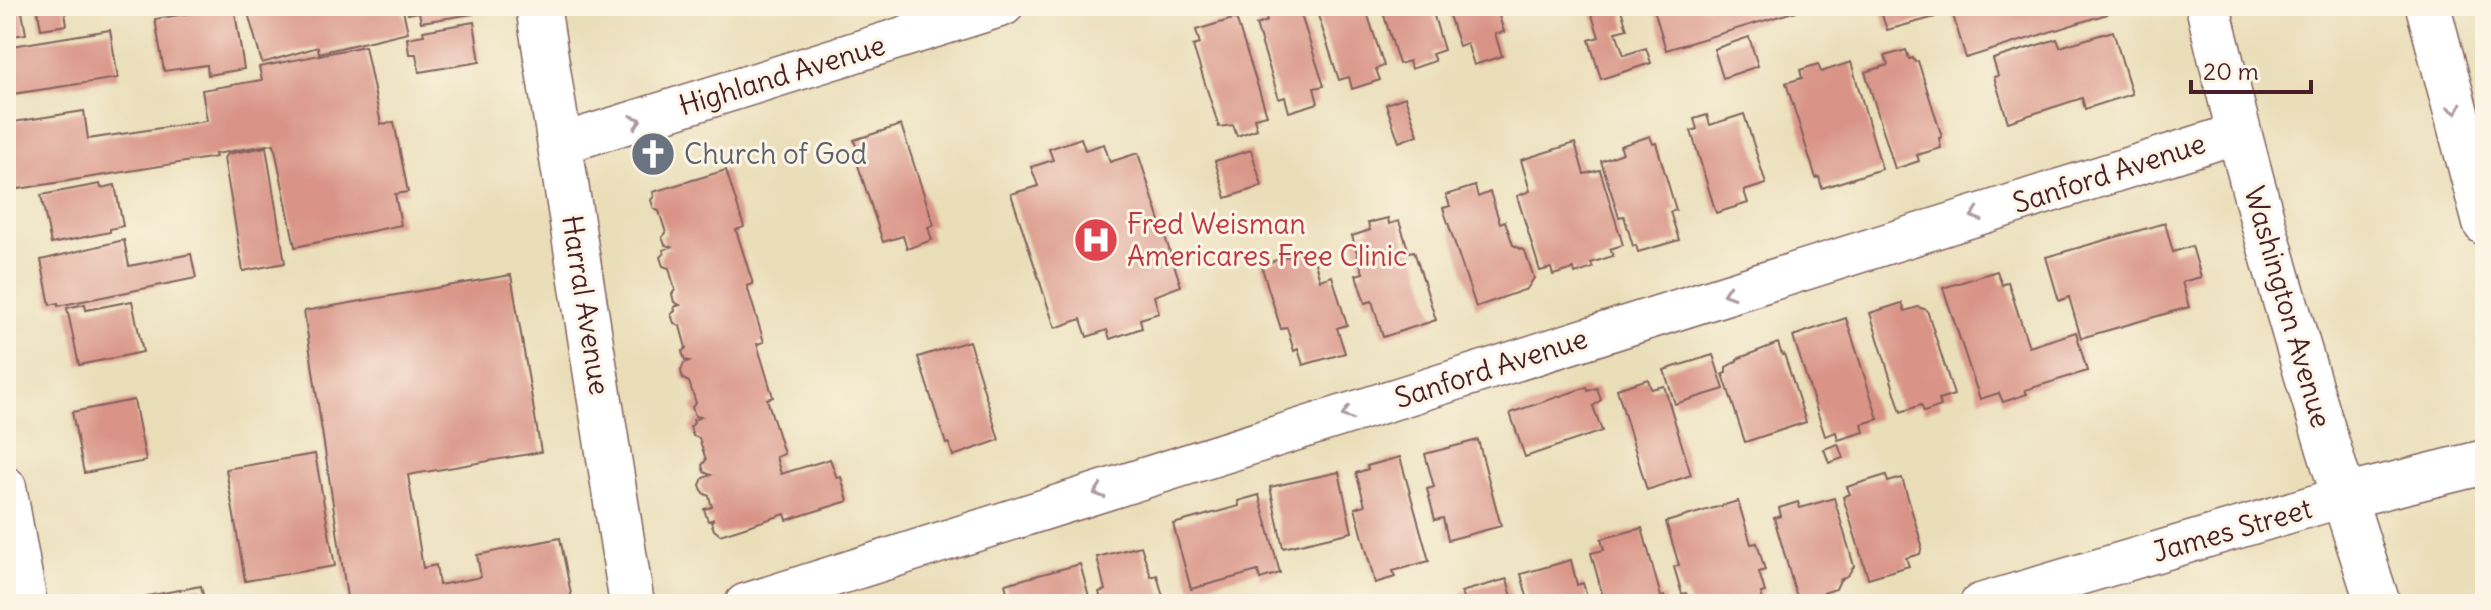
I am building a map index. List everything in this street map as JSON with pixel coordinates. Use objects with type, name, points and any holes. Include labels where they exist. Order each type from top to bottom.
[{"type":"main road","name":"Harral Avenue","points":[[538,6],[632,604]]},
{"type":"main road","name":"Washington Avenue","points":[[2208,6],[2238,133],[2343,497],[2378,604]]},
{"type":"main road","points":[[2428,6],[2485,223]]},
{"type":"main road","name":"James Street","points":[[2343,497],[2467,466]]},
{"type":"street","name":"Highland Avenue","points":[[561,144],[1003,6]]},
{"type":"street","name":"Sanford Avenue","points":[[745,604],[2238,133]]},
{"type":"street","points":[[6,487],[27,604]]},
{"type":"street","name":"James Street","points":[[1980,604],[2343,497]]},
{"type":"building","points":[[6,6],[21,6],[26,34],[6,37]]},
{"type":"building","points":[[37,6],[64,6],[67,25],[41,29]]},
{"type":"building","points":[[234,6],[244,69],[208,75],[207,65],[164,71],[155,19]]},
{"type":"building","points":[[246,6],[402,6],[408,32],[319,53],[318,47],[262,63]]},
{"type":"building","points":[[406,6],[481,6],[482,10],[421,22],[419,12],[408,14]]},
{"type":"building","points":[[1298,6],[1324,86],[1314,88],[1318,103],[1289,112],[1285,97],[1279,99],[1256,25],[1267,21],[1264,9]]},
{"type":"building","points":[[1315,6],[1365,6],[1384,66],[1376,69],[1380,80],[1352,89],[1349,77],[1339,80]]},
{"type":"building","points":[[1381,6],[1431,6],[1444,50],[1432,54],[1435,61],[1411,69],[1409,61],[1399,64]]},
{"type":"building","points":[[1446,6],[1496,6],[1504,32],[1495,34],[1502,56],[1474,65],[1467,43],[1459,46]]},
{"type":"building","points":[[1589,6],[1620,6],[1627,29],[1616,32],[1624,55],[1646,48],[1651,63],[1601,79],[1589,40],[1599,37]]},
{"type":"building","points":[[1653,6],[1810,6],[1810,7],[1666,50]]},
{"type":"building","points":[[1879,6],[1931,6],[1935,17],[1887,30]]},
{"type":"building","points":[[1970,6],[2104,6],[2107,14],[1966,58],[1952,12]]},
{"type":"building","points":[[1236,18],[1267,115],[1254,118],[1257,129],[1237,136],[1233,125],[1219,127],[1193,46],[1200,44],[1196,30]]},
{"type":"building","points":[[474,22],[480,62],[419,72],[416,54],[409,54],[407,38],[424,35],[423,31]]},
{"type":"building","points":[[110,30],[118,78],[6,95],[6,71],[9,70],[6,47]]},
{"type":"building","points":[[2113,31],[2132,94],[2085,109],[2082,98],[2008,122],[1994,77],[1998,76],[1993,59],[2057,39],[2060,47]]},
{"type":"building","points":[[1749,37],[1758,66],[1723,78],[1714,49]]},
{"type":"building","points":[[365,46],[381,124],[394,122],[408,192],[395,194],[401,225],[295,247],[274,144],[215,154],[216,157],[18,189],[7,123],[84,111],[88,139],[207,121],[202,90],[262,80],[259,67]]},
{"type":"building","points":[[1906,50],[1909,59],[1918,61],[1942,137],[1939,138],[1941,148],[1917,155],[1919,161],[1895,169],[1865,72],[1888,65],[1885,56]]},
{"type":"building","points":[[1851,62],[1882,169],[1822,188],[1819,177],[1816,178],[1786,83],[1802,78],[1800,70],[1818,64],[1821,72]]},
{"type":"building","points":[[1405,97],[1418,135],[1399,142],[1386,104]]},
{"type":"building","points":[[1744,114],[1766,184],[1744,191],[1748,203],[1716,213],[1691,131],[1697,129],[1694,119],[1707,115],[1710,125]]},
{"type":"building","points":[[901,125],[934,225],[928,227],[932,240],[907,249],[903,236],[883,242],[854,153],[858,152],[854,140]]},
{"type":"building","points":[[1650,136],[1653,144],[1656,143],[1676,210],[1670,212],[1679,240],[1638,252],[1636,245],[1633,246],[1624,216],[1619,217],[1601,161],[1623,153],[1620,146]]},
{"type":"building","name":"Fred Weisman Americares Free Clinic","points":[[1081,138],[1085,150],[1104,144],[1110,162],[1138,153],[1181,286],[1154,296],[1159,313],[1140,319],[1142,328],[1110,339],[1107,330],[1087,337],[1081,319],[1055,328],[1011,194],[1038,186],[1031,167],[1053,160],[1049,149]]},
{"type":"building","points":[[1575,143],[1584,174],[1600,170],[1623,245],[1610,249],[1613,256],[1591,263],[1593,268],[1575,274],[1574,269],[1553,275],[1551,268],[1540,271],[1517,196],[1530,191],[1521,160]]},
{"type":"building","points":[[266,147],[285,263],[243,271],[224,158],[227,154]]},
{"type":"building","points":[[1251,150],[1262,186],[1226,198],[1215,161]]},
{"type":"building","points":[[726,170],[744,227],[736,230],[753,284],[747,286],[764,342],[757,344],[773,397],[767,399],[784,454],[776,457],[781,474],[830,459],[837,478],[841,477],[848,501],[787,520],[785,514],[720,535],[711,522],[714,519],[708,521],[704,509],[712,507],[709,496],[703,493],[700,485],[703,478],[711,475],[704,472],[702,465],[706,460],[699,438],[693,436],[690,427],[693,420],[701,417],[695,416],[692,407],[696,403],[689,382],[683,379],[681,371],[684,363],[689,361],[685,360],[682,352],[686,348],[680,326],[674,323],[671,314],[675,311],[674,307],[680,305],[674,302],[672,294],[675,290],[669,268],[663,266],[660,257],[663,250],[671,247],[665,245],[662,237],[666,233],[659,211],[654,209],[651,200],[653,192]]},
{"type":"building","points":[[100,184],[101,188],[115,185],[123,226],[110,229],[110,232],[51,244],[41,195]]},
{"type":"building","points":[[1475,186],[1478,197],[1490,192],[1500,223],[1505,221],[1513,245],[1525,251],[1534,278],[1527,289],[1476,307],[1443,208],[1450,206],[1446,195]]},
{"type":"building","points":[[1388,218],[1389,224],[1399,221],[1409,252],[1414,251],[1436,320],[1383,337],[1372,301],[1365,303],[1356,275],[1363,273],[1352,236],[1370,230],[1368,223]]},
{"type":"building","points":[[2165,223],[2173,252],[2192,246],[2201,277],[2182,282],[2189,307],[2081,338],[2069,297],[2059,301],[2046,257]]},
{"type":"building","points":[[124,240],[129,266],[191,254],[196,278],[58,306],[58,303],[50,305],[41,260]]},
{"type":"building","points":[[1311,249],[1320,280],[1332,276],[1347,325],[1337,328],[1345,353],[1303,365],[1298,349],[1294,351],[1287,328],[1281,329],[1261,265]]},
{"type":"building","points":[[1997,271],[2002,285],[2008,282],[2029,347],[2076,332],[2087,371],[2025,390],[2027,394],[2003,402],[1999,393],[1980,399],[1943,288]]},
{"type":"building","points":[[511,275],[541,452],[408,475],[423,568],[436,565],[439,585],[481,577],[477,555],[560,538],[573,604],[348,604],[304,311]]},
{"type":"building","points":[[132,301],[143,352],[79,365],[67,308],[85,304],[86,310]]},
{"type":"building","points":[[1902,303],[1905,311],[1918,307],[1927,310],[1954,395],[1939,400],[1941,406],[1924,412],[1921,405],[1901,412],[1870,313]]},
{"type":"building","points":[[1846,318],[1878,419],[1862,424],[1864,432],[1838,440],[1836,432],[1825,436],[1793,336]]},
{"type":"building","points":[[969,341],[999,440],[953,456],[949,443],[946,444],[918,357]]},
{"type":"building","points":[[1778,343],[1806,422],[1745,442],[1723,374],[1726,367],[1737,359]]},
{"type":"building","points":[[1713,355],[1724,389],[1675,404],[1664,370]]},
{"type":"building","points":[[1648,379],[1651,389],[1664,386],[1691,475],[1647,490],[1617,389]]},
{"type":"building","points":[[1587,387],[1588,391],[1597,388],[1601,400],[1593,406],[1602,431],[1525,457],[1510,413]]},
{"type":"building","points":[[134,400],[146,461],[84,473],[72,412]]},
{"type":"building","points":[[1478,440],[1501,526],[1448,540],[1443,518],[1435,520],[1427,489],[1434,487],[1425,454]]},
{"type":"building","points":[[1838,444],[1843,458],[1829,463],[1824,449]]},
{"type":"building","points":[[315,454],[335,566],[245,581],[226,469]]},
{"type":"building","points":[[1400,457],[1429,561],[1393,571],[1395,577],[1375,583],[1355,508],[1365,505],[1356,473],[1368,469],[1367,466]]},
{"type":"building","points":[[1339,472],[1352,532],[1283,548],[1270,487]]},
{"type":"building","points":[[1886,475],[1888,482],[1902,478],[1922,545],[1920,554],[1906,558],[1909,566],[1868,578],[1843,497],[1850,494],[1847,487]]},
{"type":"building","points":[[1259,495],[1280,573],[1260,579],[1258,571],[1191,589],[1173,524],[1239,506],[1238,501]]},
{"type":"building","points":[[1834,498],[1854,566],[1836,589],[1798,601],[1774,518],[1781,516],[1779,508],[1798,502],[1800,508]]},
{"type":"building","points":[[1738,501],[1751,544],[1757,543],[1765,570],[1759,572],[1765,592],[1761,593],[1764,604],[1690,604],[1686,593],[1682,594],[1674,567],[1679,565],[1666,522]]},
{"type":"building","points":[[1642,528],[1661,597],[1664,596],[1666,604],[1605,604],[1591,553],[1604,550],[1601,539]]},
{"type":"building","points":[[1141,546],[1151,577],[1157,575],[1165,604],[1102,604],[1099,592],[1105,590],[1097,557]]},
{"type":"building","points":[[1571,560],[1577,585],[1583,583],[1589,604],[1529,604],[1521,574]]},
{"type":"building","points":[[1080,564],[1091,604],[1010,604],[1005,584]]},
{"type":"building","points":[[1507,579],[1514,604],[1465,604],[1461,592]]},
{"type":"building","points":[[201,586],[205,604],[149,604],[147,596]]},
{"type":"place","name":"Church of God","points":[[653,154]]},
{"type":"place","name":"Fred Weisman Americares Free Clinic","points":[[1096,240]]}]
